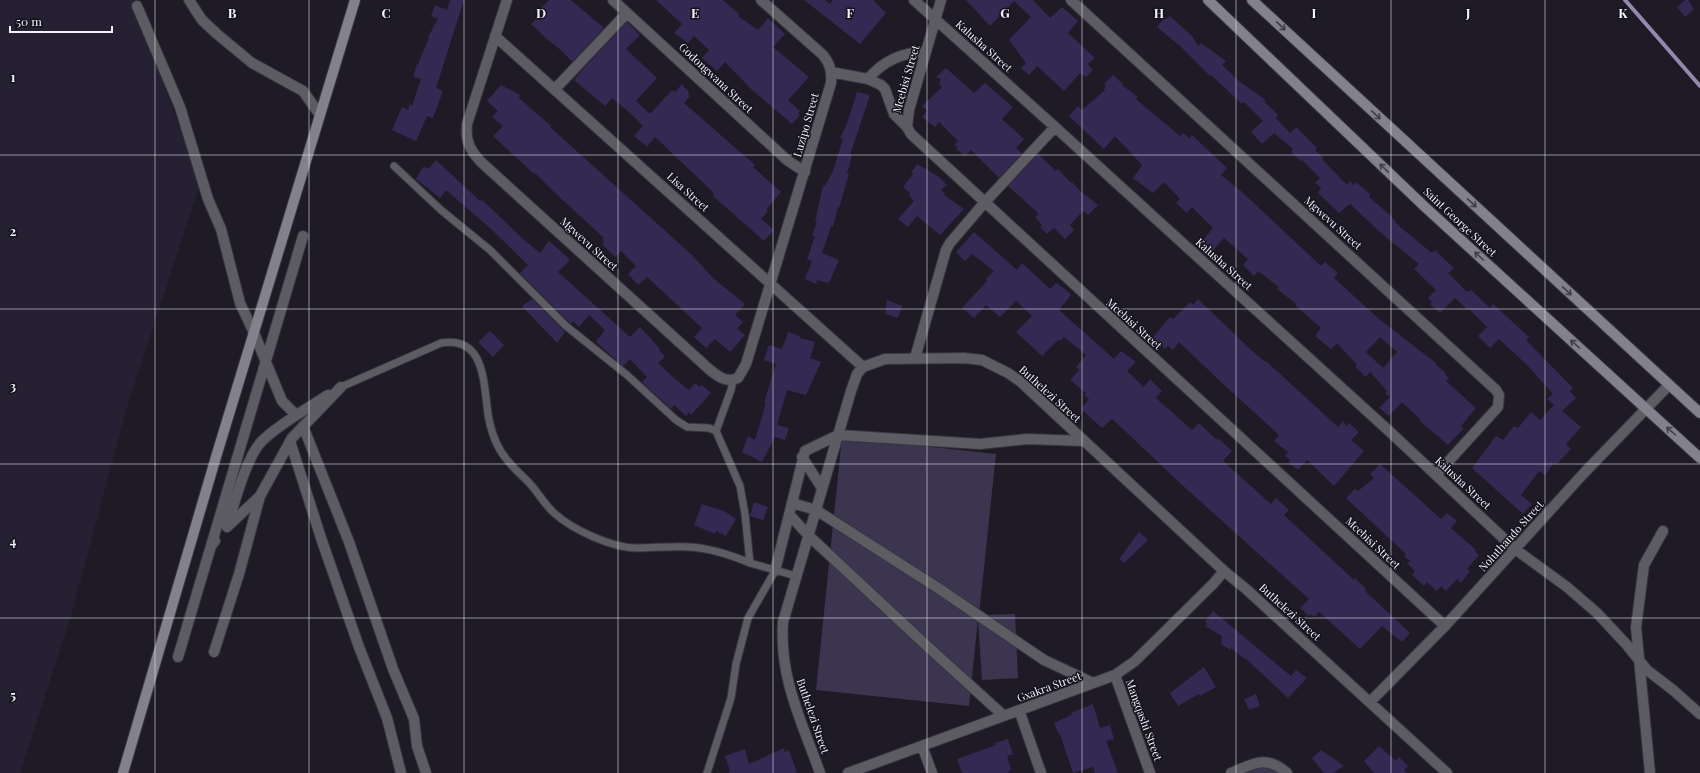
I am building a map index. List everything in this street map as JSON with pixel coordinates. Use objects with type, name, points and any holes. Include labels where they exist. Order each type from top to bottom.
[{"type":"main road","points":[[123,773],[354,0]]},
{"type":"main road","name":"Saint George Street","points":[[1208,0],[1425,207],[1700,458]]},
{"type":"main road","name":"Saint George Street","points":[[1252,0],[1700,413]]},
{"type":"street","points":[[188,0],[202,20],[252,63],[303,91],[320,115]]},
{"type":"street","name":"Mgwevu Street","points":[[507,0],[467,124],[466,139],[471,150],[481,162],[710,370],[720,378],[732,380]]},
{"type":"street","name":"Godongwana Street","points":[[613,0],[787,160],[805,172]]},
{"type":"street","points":[[761,0],[823,55],[829,63],[831,72],[876,81],[884,89],[894,114],[907,127]]},
{"type":"street","name":"Kalusha Street","points":[[914,0],[1055,126],[1515,549],[1567,587],[1597,612],[1647,670],[1673,690],[1700,714]]},
{"type":"street","name":"Mcebisi Street","points":[[941,0],[909,110],[907,127],[916,139],[1445,626]]},
{"type":"street","name":"Mgwevu Street","points":[[1071,0],[1496,390],[1500,401],[1498,407],[1436,475]]},
{"type":"street","points":[[137,6],[180,107],[208,199],[221,229],[240,303],[282,401],[296,416]]},
{"type":"street","points":[[555,89],[627,13]]},
{"type":"street","name":"Lisa Street","points":[[495,36],[863,367]]},
{"type":"street","points":[[868,79],[884,63],[913,52],[926,52]]},
{"type":"street","name":"Luzipo Street","points":[[770,282],[805,172],[831,82],[831,72]]},
{"type":"street","points":[[915,358],[946,250],[950,243],[985,202],[1055,126]]},
{"type":"street","points":[[178,657],[304,236]]},
{"type":"street","points":[[732,380],[738,378],[746,364],[770,282]]},
{"type":"street","name":"Buthelezi Street","points":[[820,773],[795,706],[783,656],[783,622],[857,374],[863,367],[885,359],[915,358],[964,358],[982,360],[995,365],[1021,382],[1224,571],[1447,773]]},
{"type":"street","name":"Noluthando Street","points":[[1370,702],[1445,626],[1589,467],[1669,385]]},
{"type":"street","points":[[227,527],[248,464],[261,442],[296,416],[341,387]]},
{"type":"street","points":[[214,652],[239,574],[260,496],[290,441],[341,387]]},
{"type":"street","points":[[303,426],[349,542],[393,669],[414,719],[417,746],[426,773]]},
{"type":"street","points":[[776,570],[802,458],[805,451],[838,435],[980,444],[1027,439],[1084,441]]},
{"type":"street","points":[[290,441],[334,576],[359,647],[387,718],[401,773]]},
{"type":"street","points":[[802,458],[822,488]]},
{"type":"street","points":[[211,546],[227,527],[260,496]]},
{"type":"street","points":[[792,503],[816,510],[932,584],[1044,660],[1093,683]]},
{"type":"street","points":[[789,514],[808,535],[1004,716]]},
{"type":"street","points":[[1650,773],[1636,626],[1644,565],[1663,531]]},
{"type":"street","name":"Gxakra Street","points":[[848,773],[1115,675],[1135,661],[1213,584],[1224,571]]},
{"type":"street","name":"Mangqashi Street","points":[[1115,675],[1150,773]]},
{"type":"street","points":[[1019,710],[1041,773]]},
{"type":"street","points":[[922,746],[932,773]]},
{"type":"street","points":[[1231,773],[1265,762],[1272,762],[1287,773]]},
{"type":"lane","points":[[394,166],[441,210],[490,250],[566,326],[627,375],[676,420],[687,426],[709,428],[716,431]]},
{"type":"lane","points":[[341,387],[441,343],[457,342],[465,345],[478,359],[482,368],[490,421],[502,453],[531,485],[549,508],[564,521],[607,542],[623,546],[637,548],[690,547],[734,556],[750,563],[796,576]]},
{"type":"lane","points":[[732,380],[716,431],[740,486],[745,514],[750,563]]},
{"type":"lane","points":[[708,773],[731,698],[737,657],[748,618],[776,570]]},
{"type":"shaded area","points":[[0,0],[133,0],[200,184],[125,413],[71,616],[20,773],[0,773]]},
{"type":"shaded area","points":[[842,437],[996,454],[979,615],[1015,614],[1018,678],[982,680],[978,619],[969,706],[816,690]]},
{"type":"shaded area","points":[[1269,766],[1281,773],[1245,773],[1261,767]]},
{"type":"building","points":[[450,0],[464,0],[436,88],[443,91],[433,118],[427,116],[416,141],[392,130],[402,107],[408,110],[410,104],[412,106],[421,79],[413,77],[417,64],[429,38],[428,37],[438,19],[431,16],[435,5],[447,10]]},
{"type":"building","points":[[549,0],[571,0],[604,28],[572,62],[562,51],[531,24],[542,13],[539,10]]},
{"type":"building","points":[[656,0],[723,0],[739,14],[738,16],[758,30],[768,18],[785,34],[773,47],[809,77],[788,100],[800,111],[798,113],[800,115],[792,124],[751,89],[725,62],[717,71],[702,58],[709,50],[694,36],[688,43],[674,33],[682,24]]},
{"type":"building","points":[[804,0],[825,0],[830,4],[833,0],[873,0],[886,13],[860,44]]},
{"type":"building","points":[[966,0],[1033,0],[1050,18],[1062,7],[1078,21],[1068,33],[1095,58],[1088,64],[1093,70],[1086,77],[1080,73],[1064,91],[1037,66],[1029,75],[1021,68],[1026,63],[1009,40],[1031,17],[1014,1],[990,26]]},
{"type":"building","points":[[1685,0],[1688,0],[1694,9],[1685,17],[1677,7]]},
{"type":"building","points":[[1170,16],[1192,36],[1198,46],[1201,43],[1226,61],[1222,65],[1239,81],[1266,100],[1264,101],[1278,115],[1276,118],[1290,133],[1296,127],[1317,148],[1315,150],[1324,158],[1322,159],[1344,182],[1348,184],[1350,181],[1354,185],[1356,182],[1370,194],[1369,197],[1390,215],[1399,226],[1432,253],[1435,250],[1454,268],[1448,273],[1466,291],[1467,290],[1468,292],[1471,290],[1490,308],[1493,304],[1529,337],[1526,340],[1573,388],[1570,391],[1576,398],[1562,411],[1581,427],[1566,444],[1571,449],[1556,465],[1554,463],[1545,475],[1539,471],[1521,495],[1532,504],[1523,514],[1472,468],[1496,436],[1503,440],[1514,426],[1518,428],[1531,412],[1540,420],[1554,405],[1547,399],[1553,394],[1526,364],[1499,339],[1490,348],[1478,336],[1487,327],[1469,309],[1468,310],[1455,298],[1440,313],[1430,304],[1432,302],[1428,298],[1436,290],[1414,269],[1419,264],[1381,233],[1350,204],[1339,213],[1318,193],[1321,187],[1315,183],[1320,178],[1302,160],[1301,161],[1291,152],[1293,149],[1274,133],[1262,144],[1251,132],[1263,121],[1244,102],[1242,104],[1211,75],[1210,76],[1180,46],[1157,27],[1165,17],[1167,19]]},
{"type":"building","points":[[627,22],[640,35],[626,49],[657,78],[636,101],[650,114],[672,90],[675,92],[682,84],[689,92],[688,94],[690,96],[684,103],[755,165],[753,167],[781,192],[766,210],[768,211],[761,219],[774,230],[764,241],[713,196],[714,194],[711,190],[655,137],[647,147],[634,136],[643,126],[630,113],[612,98],[605,106],[574,80]]},
{"type":"building","points":[[946,68],[974,93],[985,83],[1013,107],[1002,119],[1024,139],[1016,148],[1022,153],[999,178],[971,150],[965,156],[956,149],[958,147],[954,145],[958,141],[939,122],[935,127],[922,117],[927,111],[922,106],[942,87],[939,83],[941,79],[936,77]]},
{"type":"building","points":[[1113,75],[1123,84],[1122,85],[1138,97],[1136,99],[1180,136],[1183,133],[1189,138],[1192,135],[1227,168],[1221,175],[1242,192],[1321,266],[1325,262],[1338,273],[1334,278],[1379,319],[1436,363],[1435,364],[1446,373],[1445,374],[1449,378],[1446,381],[1476,408],[1461,426],[1464,428],[1448,445],[1420,421],[1421,420],[1402,402],[1389,416],[1379,408],[1390,397],[1385,393],[1387,391],[1370,372],[1366,377],[1355,367],[1357,365],[1337,343],[1331,349],[1315,336],[1321,328],[1295,305],[1296,304],[1277,289],[1279,287],[1258,271],[1254,276],[1243,265],[1248,259],[1224,238],[1212,252],[1201,243],[1213,228],[1192,207],[1187,213],[1176,203],[1180,199],[1164,182],[1153,193],[1133,178],[1142,165],[1115,136],[1104,149],[1069,116],[1078,106],[1082,110],[1105,90],[1104,89],[1106,86],[1104,84]],"holes":[[[1380,337],[1397,352],[1383,368],[1366,352]]]},
{"type":"building","points":[[501,85],[520,95],[519,98],[551,126],[550,127],[693,256],[714,279],[745,304],[735,315],[743,322],[737,329],[745,335],[730,352],[715,339],[706,348],[694,337],[702,328],[647,277],[638,285],[628,274],[636,266],[621,251],[615,257],[602,244],[604,242],[602,240],[604,238],[493,136],[503,126],[492,117],[498,111],[487,101]]},
{"type":"building","points":[[857,92],[870,95],[850,155],[852,156],[847,173],[849,174],[839,208],[838,207],[833,227],[831,226],[822,253],[839,260],[829,283],[817,280],[816,284],[805,279],[812,261],[807,260],[815,236],[812,236],[817,222],[815,222],[823,185],[825,186],[833,171],[843,139],[840,138],[846,126]]},
{"type":"building","points":[[1038,154],[1056,171],[1058,169],[1071,183],[1072,182],[1080,191],[1098,205],[1088,215],[1083,211],[1070,225],[1074,230],[1065,239],[1054,228],[1047,234],[1040,227],[1042,225],[1035,217],[1039,214],[1008,186]]},
{"type":"building","points":[[436,160],[480,201],[482,200],[540,253],[549,241],[566,256],[570,260],[558,272],[630,337],[640,327],[660,349],[659,350],[665,357],[658,363],[675,379],[689,390],[695,383],[700,387],[702,385],[711,393],[691,415],[689,412],[686,416],[674,405],[671,409],[642,382],[647,377],[630,359],[623,366],[596,342],[605,330],[589,315],[579,327],[573,321],[571,324],[520,273],[528,265],[491,229],[446,190],[440,198],[416,179],[423,167],[429,168]]},
{"type":"building","points":[[917,164],[939,177],[947,185],[941,190],[945,194],[944,195],[964,209],[940,235],[917,216],[908,227],[898,219],[914,201],[909,195],[910,193],[903,187],[913,174],[911,172]]},
{"type":"building","points":[[974,232],[1017,270],[1022,263],[1050,289],[1056,283],[1065,289],[1071,295],[1059,310],[1114,359],[1121,351],[1136,362],[1127,371],[1144,387],[1150,379],[1162,391],[1156,398],[1192,430],[1199,423],[1217,440],[1218,438],[1232,451],[1223,461],[1271,504],[1276,498],[1289,510],[1284,515],[1354,580],[1355,578],[1366,589],[1365,591],[1410,633],[1402,642],[1382,626],[1360,649],[1319,612],[1314,617],[1311,614],[1309,616],[1300,608],[1309,599],[1181,484],[1112,419],[1102,428],[1081,409],[1089,399],[1084,395],[1086,393],[1070,380],[1079,370],[1076,367],[1086,355],[1064,337],[1060,341],[1059,339],[1042,356],[1016,332],[1032,316],[1016,301],[1000,317],[986,305],[974,318],[962,308],[987,281],[986,279],[994,271],[972,254],[965,261],[956,252]]},
{"type":"building","points":[[532,299],[565,332],[557,343],[522,306]]},
{"type":"building","points":[[1198,299],[1249,348],[1265,362],[1266,361],[1338,427],[1343,421],[1347,426],[1349,423],[1359,432],[1351,440],[1364,451],[1334,486],[1307,460],[1298,470],[1288,462],[1290,460],[1285,456],[1288,452],[1274,441],[1279,435],[1179,342],[1173,350],[1168,346],[1165,349],[1152,338],[1170,317],[1173,319],[1190,302],[1193,305]]},
{"type":"building","points":[[887,300],[902,306],[898,318],[885,314]]},
{"type":"building","points":[[490,331],[504,345],[493,357],[478,342]]},
{"type":"building","points":[[788,332],[800,336],[800,338],[815,342],[810,358],[821,362],[806,395],[787,390],[777,425],[789,428],[785,440],[775,437],[762,462],[742,452],[748,436],[755,440],[776,364],[764,360],[769,345],[782,349]]},
{"type":"building","points":[[1380,464],[1441,519],[1447,513],[1457,521],[1451,528],[1476,550],[1475,552],[1479,555],[1467,569],[1470,571],[1461,583],[1457,579],[1446,591],[1441,586],[1437,591],[1427,582],[1424,586],[1412,575],[1415,571],[1407,563],[1410,561],[1404,556],[1406,554],[1346,498],[1355,489],[1358,491],[1374,478],[1370,474]]},
{"type":"building","points":[[754,502],[768,507],[763,520],[750,516]]},
{"type":"building","points":[[702,504],[724,511],[736,519],[726,536],[716,531],[715,534],[694,525]]},
{"type":"building","points":[[1139,532],[1148,540],[1124,563],[1119,559]]},
{"type":"building","points":[[1213,611],[1291,676],[1296,670],[1307,678],[1288,698],[1245,658],[1246,660],[1231,648],[1230,650],[1221,644],[1222,636],[1205,626],[1207,624],[1205,622]]},
{"type":"building","points":[[1204,667],[1216,687],[1200,696],[1199,694],[1178,706],[1170,693]]},
{"type":"building","points":[[1256,694],[1260,706],[1249,710],[1244,699]]},
{"type":"building","points":[[1093,704],[1100,728],[1110,725],[1114,739],[1106,741],[1118,773],[1095,773],[1093,767],[1073,773],[1060,734],[1059,735],[1054,723],[1072,715],[1071,713]]},
{"type":"building","points":[[1008,739],[1013,754],[1007,756],[1011,769],[1008,773],[962,773],[957,759],[996,745],[995,743]]},
{"type":"building","points":[[1379,746],[1396,761],[1399,757],[1408,766],[1404,770],[1407,773],[1374,773],[1364,761]]},
{"type":"building","points":[[784,748],[785,752],[789,750],[797,773],[728,773],[730,771],[725,756],[745,749],[749,764]]},
{"type":"building","points":[[1321,750],[1344,766],[1333,773],[1324,773],[1312,758]]},
{"type":"waterway","points":[[1625,0],[1700,86]]}]
